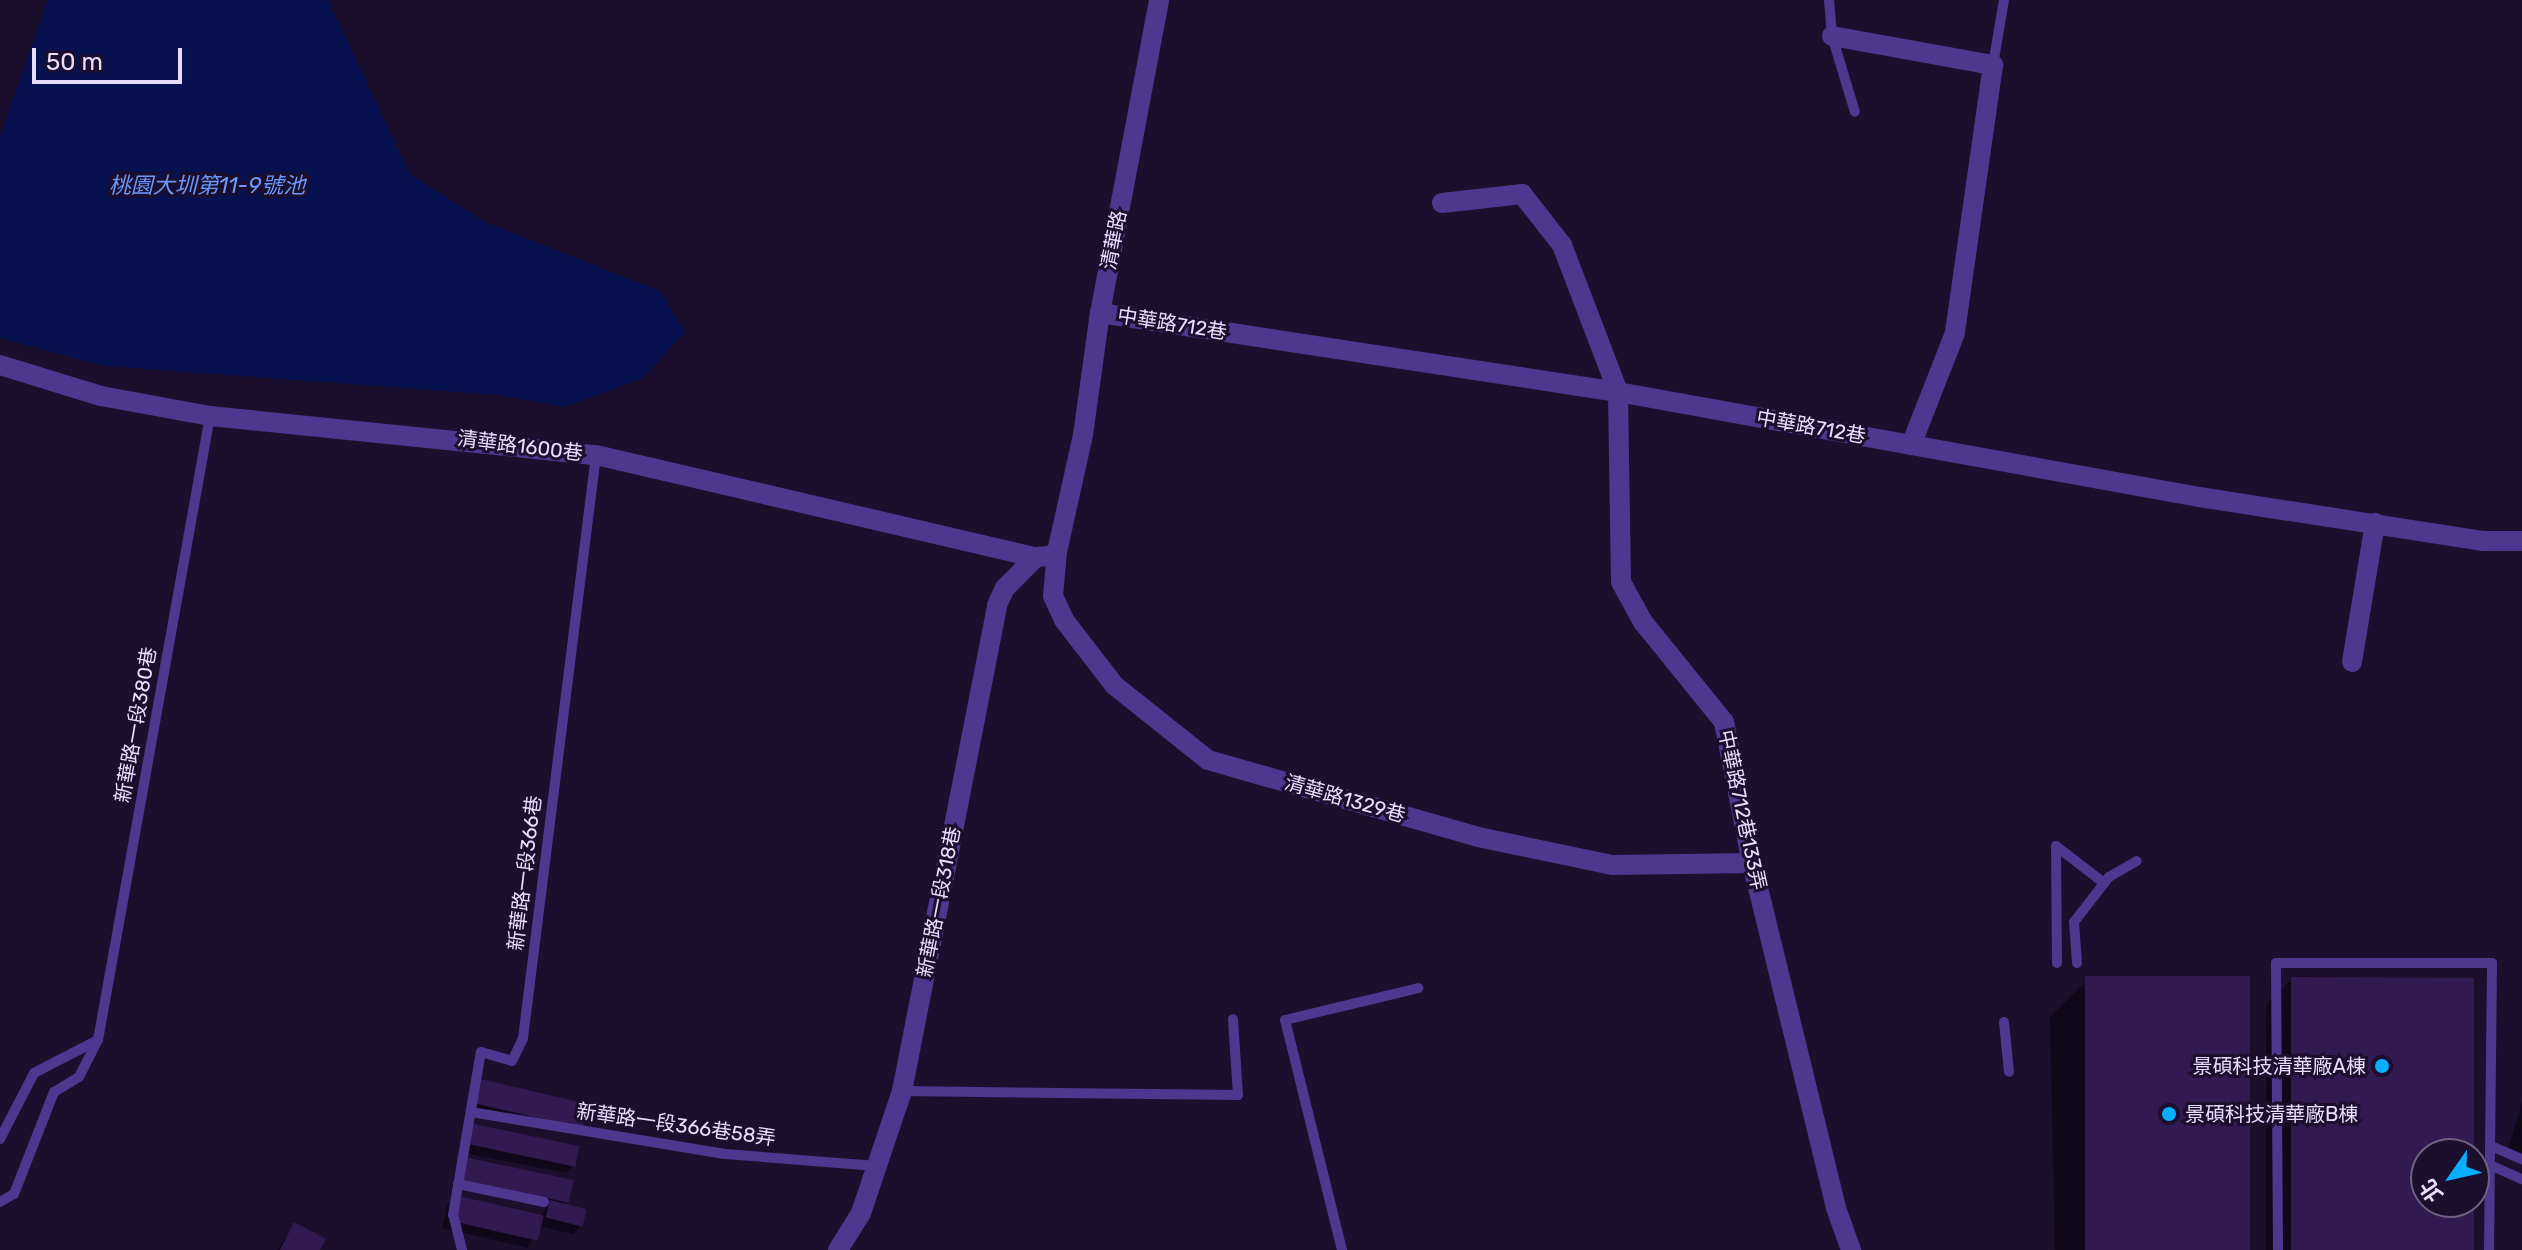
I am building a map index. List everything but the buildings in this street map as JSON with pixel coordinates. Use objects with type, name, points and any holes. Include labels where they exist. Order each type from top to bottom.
[{"type":"street","name":"清華路","points":[[1057,552],[1083,435],[1100,313],[1159,0]]},
{"type":"street","points":[[1832,36],[1993,65],[1955,333],[1911,445]]},
{"type":"street","name":"中華路712巷133弄","points":[[1442,203],[1522,194],[1562,245],[1618,392],[1621,582],[1643,622],[1724,722],[1752,863],[1836,1208],[1851,1250]]},
{"type":"street","name":"中華路712巷","points":[[1100,313],[1618,392],[1911,445],[2484,541],[2522,541]]},
{"type":"street","name":"清華路1600巷","points":[[0,365],[101,396],[210,416],[596,455],[1036,557]]},
{"type":"street","points":[[2352,662],[2375,523]]},
{"type":"street","points":[[1036,557],[1057,552]]},
{"type":"street","name":"清華路1329巷","points":[[1057,552],[1053,596],[1064,620],[1114,685],[1208,760],[1478,837],[1612,865],[1752,863]]},
{"type":"street","name":"新華路一段318巷","points":[[838,1250],[861,1213],[902,1091],[997,605],[1005,588],[1036,557]]},
{"type":"lane","points":[[1829,0],[1832,36],[1855,112]]},
{"type":"lane","points":[[1993,65],[2004,0]]},
{"type":"lane","name":"新華路一段380巷","points":[[0,1202],[14,1194],[54,1092],[79,1077],[98,1040],[210,416]]},
{"type":"lane","name":"新華路一段366巷","points":[[462,1250],[453,1215],[481,1052],[512,1061],[523,1038],[596,455]]},
{"type":"lane","points":[[2057,963],[2056,846],[2104,883]]},
{"type":"lane","points":[[2077,963],[2074,922],[2104,883],[2137,861]]},
{"type":"lane","points":[[2278,1250],[2276,963],[2492,963],[2490,1165],[2522,1179]]},
{"type":"lane","points":[[1342,1250],[1285,1020],[1418,988]]},
{"type":"lane","points":[[902,1091],[1238,1095],[1233,1019]]},
{"type":"lane","points":[[2004,1022],[2009,1072]]},
{"type":"lane","points":[[0,1139],[34,1073],[98,1040]]},
{"type":"lane","name":"新華路一段366巷58弄","points":[[471,1112],[725,1154],[877,1166]]},
{"type":"lane","points":[[2491,1146],[2522,1159]]},
{"type":"lane","points":[[458,1184],[544,1202]]},
{"type":"lane","points":[[2489,1218],[2489,1250]]},
{"type":"water","name":"桃園大圳第11-9號池","points":[[48,0],[328,0],[410,174],[485,222],[660,291],[685,332],[643,378],[565,407],[499,395],[105,366],[0,338],[0,136]]},
{"type":"place","name":"景碩科技清華廠A棟","points":[[2382,1066]]},
{"type":"place","name":"景碩科技清華廠B棟","points":[[2169,1114]]}]
